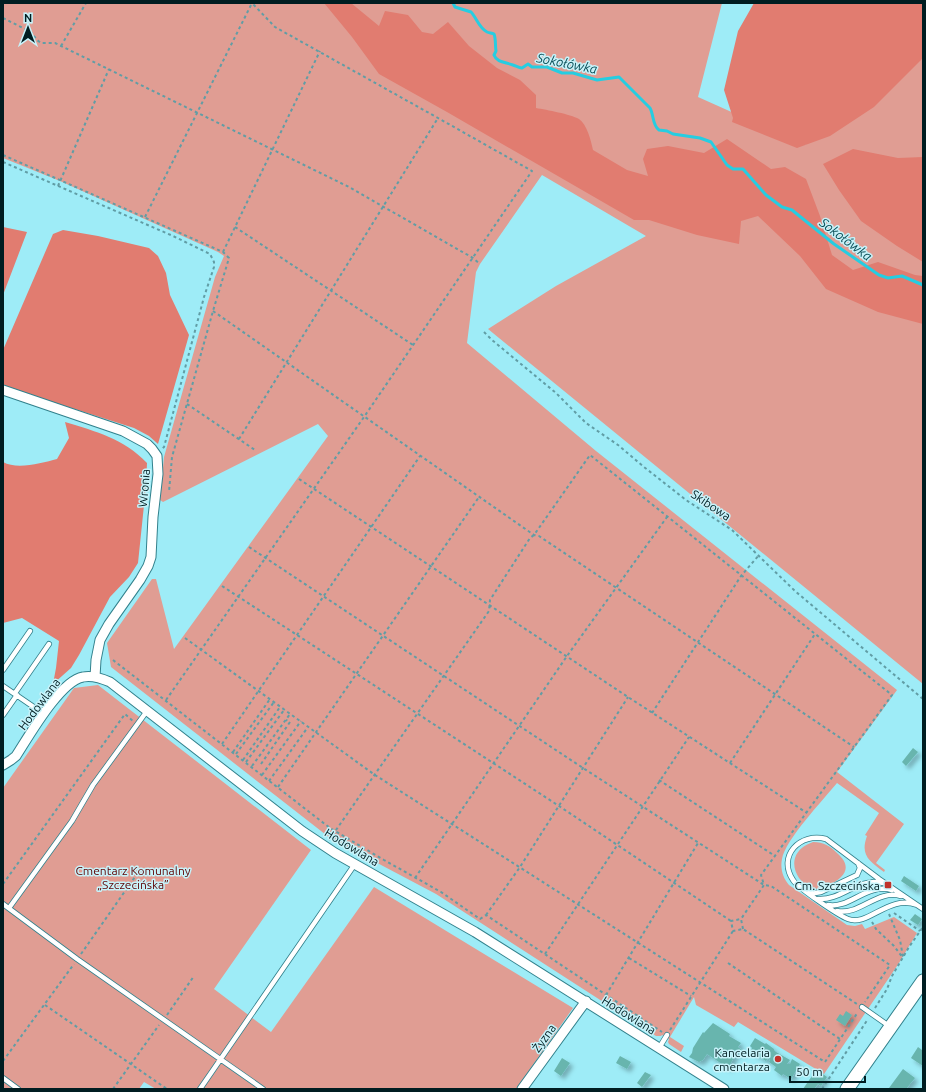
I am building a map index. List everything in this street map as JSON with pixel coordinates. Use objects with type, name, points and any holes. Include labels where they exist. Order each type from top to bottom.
[{"type":"main road","points":[[847,1089],[923,981]]},
{"type":"street","name":"Wronia","points":[[3,390],[123,431],[147,444],[157,456],[158,474],[153,517],[151,557],[140,580],[109,624],[100,640],[96,660],[95,677]]},
{"type":"street","name":"Hodowlana","points":[[3,765],[16,756],[44,714],[64,688],[71,682],[82,677],[102,678],[110,682],[147,710],[302,831],[355,864],[475,932],[724,1089]]},
{"type":"street","name":"Żyzna","points":[[522,1089],[586,1001]]},
{"type":"lane","points":[[3,670],[30,632]]},
{"type":"lane","points":[[3,715],[48,644]]},
{"type":"lane","points":[[3,686],[44,714]]},
{"type":"lane","points":[[9,908],[72,821],[94,785],[147,710]]},
{"type":"lane","points":[[917,905],[908,902],[897,903],[856,920],[848,919],[824,904],[794,881],[788,870],[789,856],[797,843],[804,839],[811,837],[826,839],[923,909]]},
{"type":"lane","points":[[805,890],[811,893],[821,892],[854,876],[860,872],[860,866],[858,863]]},
{"type":"lane","points":[[200,1089],[355,864]]},
{"type":"lane","points":[[815,897],[822,899],[830,898],[868,882],[881,882],[888,885]]},
{"type":"lane","points":[[824,904],[839,905],[877,888],[886,888],[898,892]]},
{"type":"lane","points":[[834,910],[841,912],[848,911],[886,895],[899,895],[907,898]]},
{"type":"lane","points":[[3,904],[77,960],[263,1089]]},
{"type":"lane","points":[[862,1007],[891,1027]]},
{"type":"lane","points":[[659,1048],[667,1035]]},
{"type":"lane","points":[[3,1078],[18,1089]]},
{"type":"path","points":[[61,46],[86,3]]},
{"type":"path","points":[[145,217],[252,3],[275,27],[320,51],[532,172],[364,417],[166,700]]},
{"type":"path","points":[[3,18],[31,32],[36,40],[55,43],[349,187],[473,258],[480,264]]},
{"type":"path","points":[[223,252],[320,51]]},
{"type":"path","points":[[58,186],[109,69]]},
{"type":"path","points":[[239,439],[438,118]]},
{"type":"path","points":[[3,155],[227,254],[229,260],[172,457],[169,492]]},
{"type":"path","points":[[3,162],[173,236],[210,254],[213,258],[214,267],[204,297],[164,447],[157,456]]},
{"type":"path","points":[[235,227],[413,345]]},
{"type":"path","points":[[213,311],[534,535],[539,536],[854,747]]},
{"type":"path","name":"Skibowa","points":[[484,332],[556,393],[586,423],[618,445],[686,500],[732,530],[795,591],[923,699]]},
{"type":"path","points":[[187,404],[256,450]]},
{"type":"path","points":[[325,846],[489,611],[490,600],[530,538],[534,535],[590,455],[892,695],[761,875],[764,885]]},
{"type":"path","points":[[222,744],[420,456]]},
{"type":"path","points":[[299,478],[652,713],[807,813]]},
{"type":"path","points":[[278,787],[479,497]]},
{"type":"path","points":[[415,878],[493,763],[667,517]]},
{"type":"path","points":[[184,638],[375,775],[825,1062],[890,965],[771,886],[764,885],[698,843],[249,547]]},
{"type":"path","points":[[652,713],[741,576],[759,555]]},
{"type":"path","points":[[222,586],[357,673],[731,921],[733,930],[667,1035],[486,915]]},
{"type":"path","points":[[730,763],[815,634]]},
{"type":"path","points":[[114,660],[335,831],[446,895],[480,919],[486,915],[520,867],[628,697]]},
{"type":"path","points":[[233,752],[270,699]]},
{"type":"path","points":[[236,754],[274,702]]},
{"type":"path","points":[[243,760],[280,707]]},
{"type":"path","points":[[246,762],[284,709]]},
{"type":"path","points":[[3,884],[125,714],[137,724]]},
{"type":"path","points":[[252,767],[290,714]]},
{"type":"path","points":[[261,764],[290,722],[286,720]]},
{"type":"path","points":[[262,775],[301,721]]},
{"type":"path","points":[[269,781],[308,727]]},
{"type":"path","points":[[545,954],[689,736]]},
{"type":"path","points":[[659,780],[775,856]]},
{"type":"path","points":[[606,995],[698,843]]},
{"type":"path","points":[[3,1061],[45,1005],[137,874]]},
{"type":"path","points":[[731,921],[741,919],[764,885]]},
{"type":"path","points":[[884,916],[889,913],[895,913],[920,931]]},
{"type":"path","points":[[873,920],[873,925],[876,929],[894,946],[903,958],[900,940],[889,913]]},
{"type":"path","points":[[741,919],[743,928],[862,1007]]},
{"type":"path","points":[[733,930],[743,928]]},
{"type":"path","points":[[629,958],[691,996]]},
{"type":"path","points":[[728,964],[840,1038]]},
{"type":"path","points":[[114,1089],[194,976]]},
{"type":"path","points":[[45,1005],[167,1089]]},
{"type":"green space","points":[[3,3],[722,3],[698,97],[805,145],[923,51],[923,684],[488,329],[556,286],[646,236],[542,175],[476,272],[467,343],[596,451],[897,690],[837,772],[904,824],[876,863],[885,870],[884,872],[870,861],[865,853],[867,836],[865,835],[879,813],[837,783],[797,831],[790,841],[782,859],[782,873],[789,885],[847,925],[855,926],[862,924],[865,929],[894,917],[917,933],[899,963],[824,1074],[738,1022],[734,1027],[696,1005],[694,997],[670,1037],[684,1046],[681,1052],[669,1044],[669,1039],[662,1035],[656,1036],[436,894],[330,838],[111,667],[107,643],[152,579],[156,579],[174,649],[328,436],[318,424],[163,502],[160,500],[164,457],[215,277],[224,256],[60,181],[3,158]]},
{"type":"green space","name":"Cmentarz Komunalny „Szczecińska”","points":[[98,685],[311,850],[214,989],[271,1032],[374,887],[573,1008],[516,1089],[156,1089],[144,1082],[139,1089],[3,1089],[3,788],[74,688]]},
{"type":"green space","points":[[813,842],[824,844],[832,848],[842,858],[846,867],[843,875],[839,879],[819,889],[810,887],[803,882],[795,871],[794,866],[794,861],[798,852]]},
{"type":"shaded area","points":[[324,3],[351,3],[379,26],[385,11],[408,15],[422,32],[433,34],[448,22],[469,46],[497,68],[520,80],[536,95],[536,108],[575,117],[582,121],[590,138],[593,150],[627,170],[648,176],[643,159],[647,149],[668,146],[704,153],[727,139],[771,169],[785,167],[806,179],[820,216],[832,255],[853,270],[878,262],[915,275],[923,276],[923,324],[878,312],[826,289],[800,256],[758,216],[741,221],[739,244],[697,235],[649,220],[634,220],[379,74],[352,37]]},
{"type":"shaded area","points":[[754,3],[923,3],[923,58],[874,107],[830,136],[797,148],[732,122],[733,118],[724,90],[738,31]]},
{"type":"shaded area","points":[[853,149],[898,158],[923,157],[923,262],[861,221],[823,164]]},
{"type":"shaded area","points":[[3,227],[27,232],[3,295]]},
{"type":"shaded area","points":[[63,230],[98,236],[149,248],[158,256],[166,273],[170,295],[189,335],[158,444],[149,436],[134,428],[9,388],[3,384],[3,350],[53,234]]},
{"type":"shaded area","points":[[65,422],[109,437],[129,447],[138,454],[147,463],[146,486],[138,563],[129,577],[110,597],[71,668],[53,684],[59,641],[22,618],[3,623],[3,462],[22,466],[57,459],[69,438]]},
{"type":"building","points":[[913,748],[918,752],[906,766],[902,762]]},
{"type":"building","points":[[904,876],[919,886],[916,891],[901,881]]},
{"type":"building","points":[[915,914],[922,919],[918,925],[910,920]]},
{"type":"building","points":[[846,1011],[852,1015],[845,1026],[836,1020],[840,1014],[843,1016]]},
{"type":"building","points":[[713,1023],[730,1034],[729,1036],[741,1043],[738,1047],[743,1051],[743,1053],[741,1054],[737,1052],[728,1068],[707,1054],[703,1060],[699,1062],[689,1057],[703,1032],[704,1033]]},
{"type":"building","name":"Kancelaria cmentarza","points":[[755,1038],[765,1044],[766,1043],[776,1052],[790,1060],[787,1064],[790,1064],[792,1059],[800,1064],[791,1079],[783,1074],[782,1076],[774,1070],[776,1067],[769,1062],[770,1060],[768,1058],[766,1061],[750,1051],[752,1048],[750,1046]]},
{"type":"building","points":[[918,1047],[922,1050],[923,1048],[923,1066],[911,1058]]},
{"type":"building","points":[[620,1056],[631,1062],[627,1069],[616,1063]]},
{"type":"building","points":[[562,1058],[570,1063],[561,1076],[554,1071]]},
{"type":"building","points":[[816,1069],[827,1077],[821,1086],[818,1084],[814,1089],[803,1089],[814,1073],[811,1070],[814,1071]]},
{"type":"building","points":[[903,1069],[915,1078],[906,1089],[890,1089],[889,1088]]},
{"type":"building","points":[[645,1072],[651,1075],[642,1087],[637,1083]]},
{"type":"waterway","name":"Sokołówka","points":[[453,3],[455,7],[471,12],[484,30],[494,34],[496,51],[494,55],[497,60],[521,68],[528,64],[532,67],[547,67],[562,73],[573,73],[597,80],[619,77],[650,108],[654,123],[659,130],[667,131],[673,134],[700,138],[711,142],[727,165],[733,169],[743,169],[766,195],[782,207],[792,210],[834,244],[879,275],[888,278],[902,276],[923,285]]},
{"type":"place","name":"Cm. Szczecińska","points":[[888,885]]},
{"type":"place","name":"Kancelaria cmentarza","points":[[778,1059]]}]
